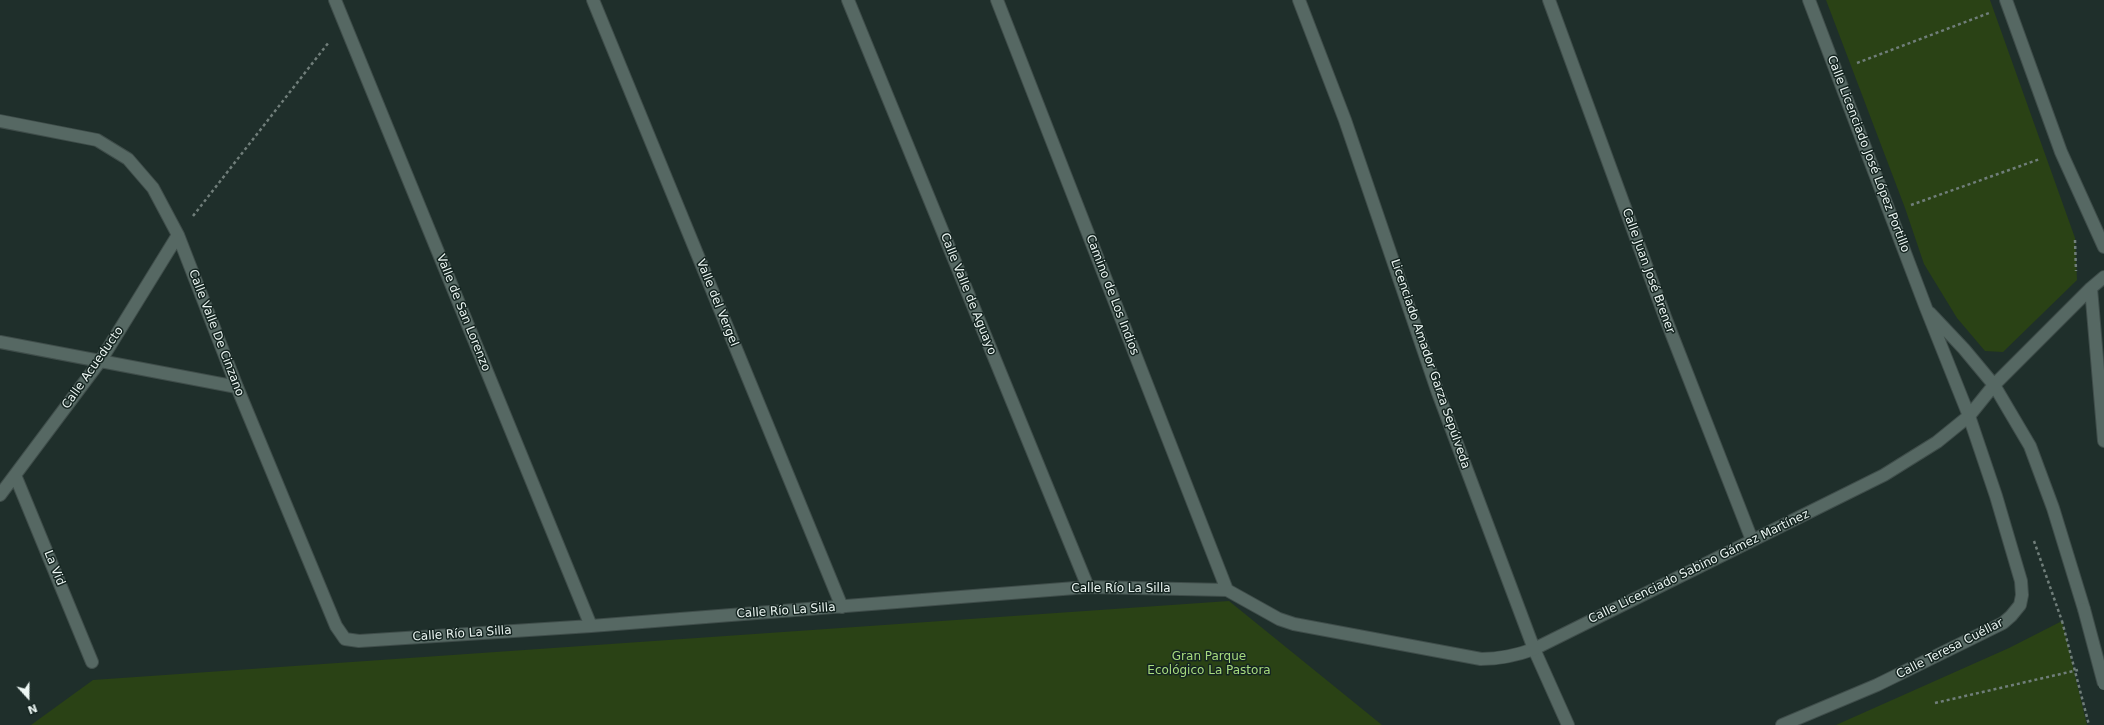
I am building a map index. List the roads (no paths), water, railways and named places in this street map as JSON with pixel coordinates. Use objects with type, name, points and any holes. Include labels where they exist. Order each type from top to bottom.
[{"type":"street","name":"Valle de San Lorenzo","points":[[335,0],[591,626]]},
{"type":"street","name":"Valle del Vergel","points":[[593,0],[842,607]]},
{"type":"street","name":"Calle Valle de Aguayo","points":[[848,0],[1088,587]]},
{"type":"street","name":"Camino de Los Indios","points":[[997,0],[1227,590]]},
{"type":"street","name":"Licenciado Amador Garza Sepúlveda","points":[[1299,0],[1345,120],[1438,393],[1534,649],[1568,725]]},
{"type":"street","name":"Calle Juan José Brener","points":[[1549,0],[1665,317],[1752,540]]},
{"type":"street","name":"Calle Licenciado José López Portillo","points":[[1810,0],[1926,308],[1969,416]]},
{"type":"street","points":[[2007,3],[2061,152],[2104,247]]},
{"type":"street","name":"Calle Valle De Cinzano","points":[[0,121],[97,140],[128,159],[153,188],[178,235],[237,387],[336,626],[345,639]]},
{"type":"street","name":"Calle Acueducto","points":[[0,495],[101,360],[178,235]]},
{"type":"street","name":"Calle Licenciado Sabino Gámez Martínez","points":[[1227,590],[1279,619],[1302,626],[1481,659],[1513,657],[1534,649],[1884,475],[1937,442],[1969,416],[1994,385],[2091,288],[2104,277]]},
{"type":"street","points":[[2091,288],[2104,441]]},
{"type":"street","name":"Calle Licenciado José López Portillo","points":[[1926,308],[1964,349],[1994,385],[2030,446],[2074,570],[2104,684]]},
{"type":"street","points":[[0,342],[237,387]]},
{"type":"street","name":"Calle Teresa Cuéllar","points":[[1782,725],[1877,685],[2003,623],[2020,605],[2022,595],[2021,581],[1969,416]]},
{"type":"street","name":"La Vid","points":[[15,475],[92,662]]},
{"type":"street","name":"Calle Río La Silla","points":[[345,639],[368,641],[591,626],[1088,587],[1227,590]]},
{"type":"park label","name":"Gran Parque Ecológico La Pastora","points":[[1209,664]]}]
